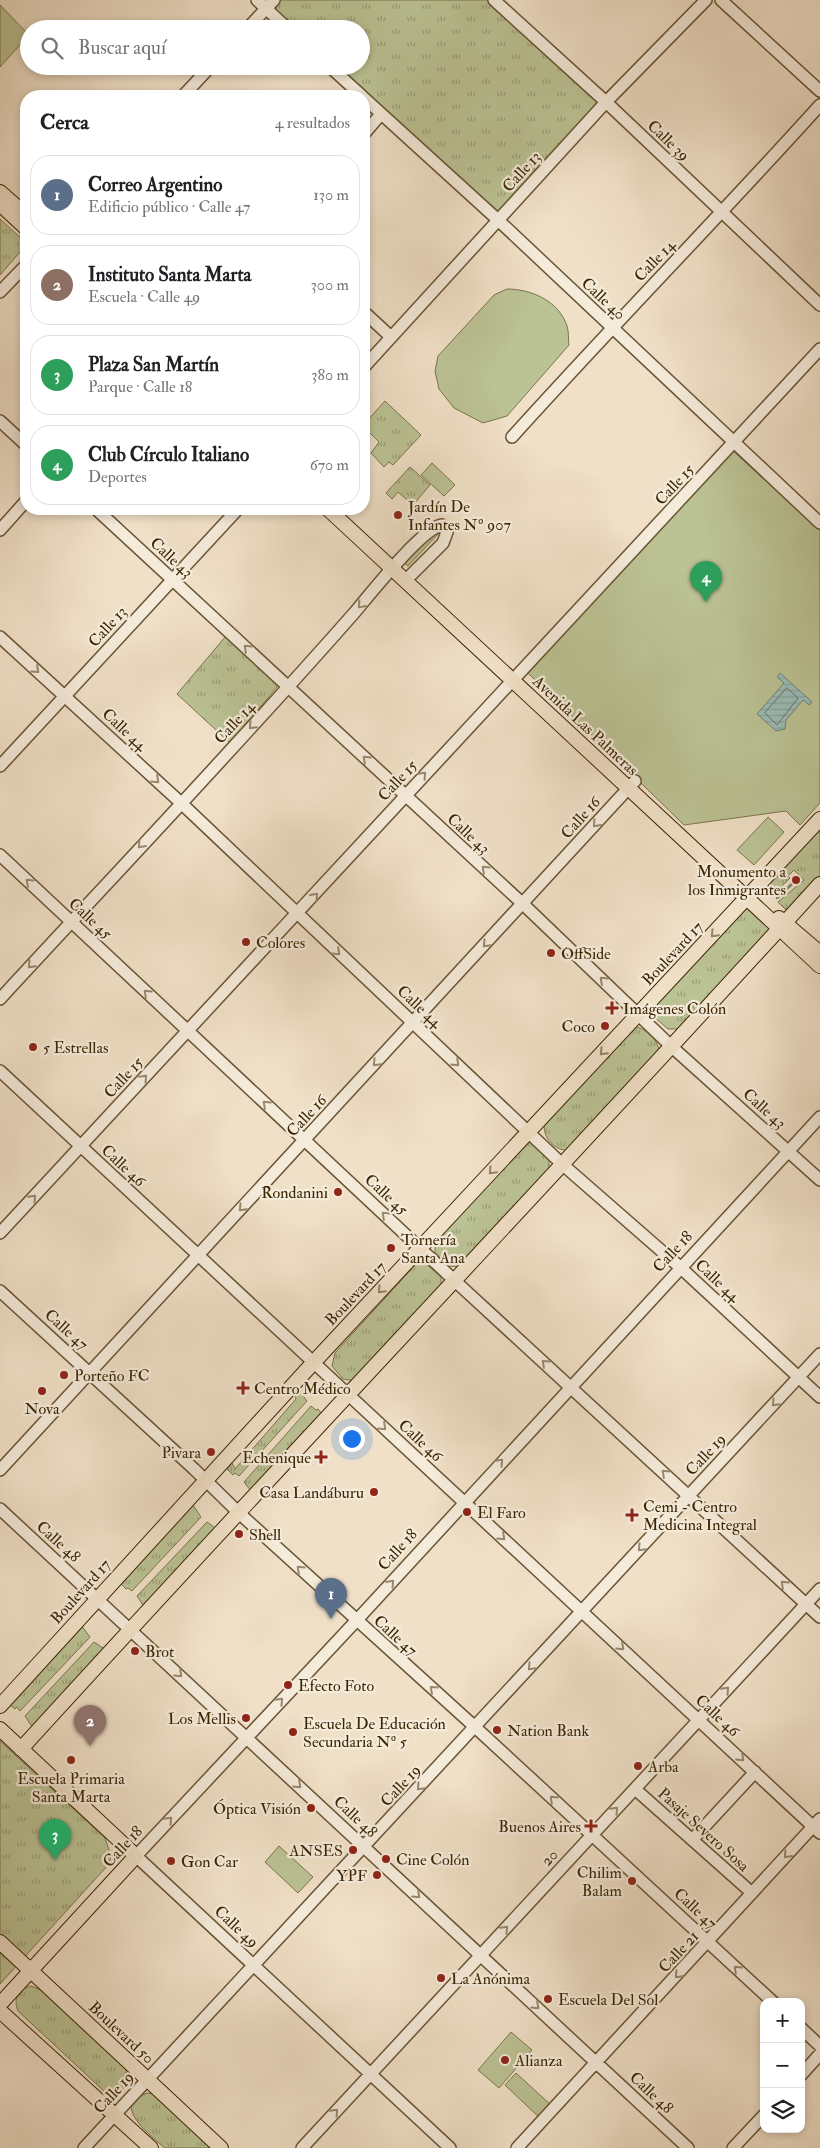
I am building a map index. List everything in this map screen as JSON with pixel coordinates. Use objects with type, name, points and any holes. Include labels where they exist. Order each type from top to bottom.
[{"type":"main road","points":[[0,192],[20,210]]},
{"type":"main road","points":[[0,204],[20,222]]},
{"type":"main road","name":"Avenida Las Palmeras","points":[[335,515],[395,566],[632,785],[750,895],[820,966]]},
{"type":"main road","name":"Avenida Las Palmeras","points":[[346,515],[395,566]]},
{"type":"main road","name":"Boulevard 17","points":[[0,1706],[313,1363],[820,820]]},
{"type":"main road","points":[[21,1749],[347,1394],[455,1281],[672,1047],[820,884]]},
{"type":"main road","name":"Avenida Las Palmeras","points":[[782,926],[820,954]]},
{"type":"main road","name":"Calle 49","points":[[0,1729],[136,1856]]},
{"type":"main road","name":"Calle 18","points":[[0,2004],[136,1856]]},
{"type":"main road","name":"Boulevard 50","points":[[0,1942],[221,2148]]},
{"type":"main road","points":[[0,2010],[151,2148]]},
{"type":"street","points":[[257,0],[270,4],[282,20]]},
{"type":"street","name":"Calle 39","points":[[494,0],[606,102],[820,305]]},
{"type":"street","name":"Calle 13","points":[[370,360],[606,102],[706,0]]},
{"type":"street","points":[[721,0],[820,91]]},
{"type":"street","points":[[255,20],[270,4]]},
{"type":"street","points":[[189,90],[203,75]]},
{"type":"street","name":"Calle 40","points":[[339,75],[355,90]]},
{"type":"street","name":"Calle 40","points":[[370,104],[498,220],[816,519]]},
{"type":"street","name":"Calle 14","points":[[512,437],[611,327],[722,214],[820,105]]},
{"type":"street","points":[[370,127],[381,114]]},
{"type":"street","points":[[0,292],[20,271]]},
{"type":"street","points":[[370,318],[391,337]]},
{"type":"street","name":"Calle 15","points":[[0,1233],[298,915],[405,795],[516,678],[820,349]]},
{"type":"street","points":[[0,421],[20,439]]},
{"type":"street","points":[[816,519],[820,506]]},
{"type":"street","points":[[0,530],[20,508]]},
{"type":"street","name":"Calle 43","points":[[103,515],[523,904],[672,1047],[820,1180]]},
{"type":"street","name":"Calle 13","points":[[0,766],[232,515]]},
{"type":"street","name":"Calle 14","points":[[0,999],[180,802],[289,687],[395,566],[434,526],[442,524],[447,532],[443,543],[408,578]]},
{"type":"street","name":"Calle 44","points":[[0,637],[180,802],[562,1164],[680,1268],[820,1397]]},
{"type":"street","name":"Calle 16","points":[[0,1470],[632,785]]},
{"type":"street","name":"Calle 45","points":[[0,855],[455,1281],[820,1617]]},
{"type":"street","name":"Calle 46","points":[[0,1071],[756,1772],[818,1826]]},
{"type":"street","name":"Calle 18","points":[[136,1856],[356,1621],[820,1117]]},
{"type":"street","name":"Calle 47","points":[[0,1291],[91,1373],[356,1621],[475,1727],[769,1998]]},
{"type":"street","name":"Calle 19","points":[[84,2148],[820,1354]]},
{"type":"street","name":"Calle 48","points":[[0,1509],[688,2148]]},
{"type":"street","name":"20","points":[[302,2148],[820,1589]]},
{"type":"street","points":[[693,1839],[756,1772]]},
{"type":"street","name":"Pasaje Severo Sosa","points":[[635,1789],[752,1893]]},
{"type":"street","name":"Calle 21","points":[[517,2148],[752,1893],[818,1826]]},
{"type":"street","name":"Calle 49","points":[[136,1856],[450,2148]]},
{"type":"street","points":[[805,2032],[820,2046]]},
{"type":"street","points":[[805,2070],[820,2054]]},
{"type":"street","points":[[733,2148],[760,2119]]},
{"type":"green space","points":[[274,0],[494,0],[606,102],[498,220],[370,103],[370,90],[355,90],[339,75],[370,75],[370,20],[279,20],[266,8]]},
{"type":"green space","points":[[0,5],[20,26],[20,45],[0,67]]},
{"type":"green space","points":[[0,219],[20,237],[20,252],[0,275]]},
{"type":"green space","points":[[507,289],[525,291],[551,303],[563,317],[567,326],[569,345],[507,416],[483,423],[454,408],[439,389],[435,371],[438,356],[494,295]]},
{"type":"green space","points":[[385,401],[421,435],[393,465],[389,462],[384,467],[371,453],[379,442],[370,433],[370,417]]},
{"type":"green space","points":[[732,450],[820,530],[820,803],[800,825],[786,811],[684,825],[528,673]]},
{"type":"green space","points":[[432,463],[455,485],[444,496],[421,475]]},
{"type":"green space","points":[[410,467],[430,485],[413,505],[398,492],[392,499],[386,493]]},
{"type":"green space","points":[[436,527],[440,532],[408,566],[403,562]]},
{"type":"green space","points":[[226,636],[277,684],[277,687],[230,743],[177,694]]},
{"type":"green space","points":[[768,817],[784,832],[754,865],[737,850]]},
{"type":"green space","points":[[820,826],[820,878],[788,912],[778,902],[804,880],[794,870],[788,876],[790,878],[773,895],[765,886]]},
{"type":"green space","points":[[743,908],[751,908],[769,928],[767,934],[678,1029],[668,1029],[653,1016],[652,1007]]},
{"type":"green space","points":[[635,1027],[643,1029],[650,1035],[657,1043],[659,1051],[567,1150],[557,1148],[546,1136],[544,1126],[546,1121]]},
{"type":"green space","points":[[527,1142],[531,1142],[549,1159],[549,1170],[459,1267],[448,1266],[435,1252],[435,1240]]},
{"type":"green space","points":[[417,1263],[426,1264],[441,1277],[441,1287],[355,1381],[343,1379],[332,1366],[335,1353]]},
{"type":"green space","points":[[298,1389],[307,1401],[239,1476],[235,1473],[233,1475],[227,1469],[232,1463],[235,1469],[296,1399],[294,1393]]},
{"type":"green space","points":[[311,1406],[316,1410],[318,1409],[322,1414],[251,1491],[244,1482]]},
{"type":"green space","points":[[193,1505],[201,1517],[132,1591],[128,1588],[126,1589],[120,1583]]},
{"type":"green space","points":[[207,1522],[218,1530],[145,1608],[137,1596]]},
{"type":"green space","points":[[81,1625],[90,1637],[20,1711],[17,1707],[15,1709],[8,1703]]},
{"type":"green space","points":[[94,1642],[106,1650],[33,1728],[25,1716]]},
{"type":"green space","points":[[0,1741],[105,1838],[111,1856],[109,1864],[0,1984]]},
{"type":"green space","points":[[279,1846],[313,1877],[298,1893],[265,1862]]},
{"type":"green space","points":[[31,1986],[41,1990],[126,2069],[127,2084],[121,2092],[106,2093],[18,2011],[16,1999],[18,1995],[23,1989]]},
{"type":"green space","points":[[511,2032],[532,2050],[499,2088],[478,2070]]},
{"type":"green space","points":[[516,2073],[553,2107],[542,2120],[505,2085]]},
{"type":"green space","points":[[148,2093],[154,2094],[213,2148],[165,2148],[159,2143],[136,2120],[132,2111],[132,2104],[136,2097]]},
{"type":"water","points":[[780,673],[812,702],[809,705],[803,700],[786,720],[785,729],[776,731],[757,714],[784,683],[777,677]]},
{"type":"waterway","points":[[777,898],[792,884]]},
{"type":"place","name":"Jardín De Infantes Nº 907","points":[[398,515]]},
{"type":"place","name":"Club Círculo Italiano","points":[[706,602]]},
{"type":"place","name":"Monumento a los Inmigrantes","points":[[796,880]]},
{"type":"place","name":"Colores","points":[[246,942]]},
{"type":"place","name":"OffSide","points":[[551,953]]},
{"type":"place","name":"Imágenes Colón","points":[[612,1008]]},
{"type":"place","name":"Coco","points":[[605,1026]]},
{"type":"place","name":"5 Estrellas","points":[[33,1047]]},
{"type":"place","name":"Rondanini","points":[[338,1192]]},
{"type":"place","name":"Tornería Santa Ana","points":[[391,1248]]},
{"type":"place","name":"Porteño FC","points":[[64,1375]]},
{"type":"place","name":"Centro Médico","points":[[243,1388]]},
{"type":"place","name":"Nova","points":[[42,1391]]},
{"type":"place","name":"Pivara","points":[[211,1452]]},
{"type":"place","name":"Echenique","points":[[321,1457]]},
{"type":"place","name":"Casa Landáburu","points":[[374,1492]]},
{"type":"place","name":"El Faro","points":[[467,1512]]},
{"type":"place","name":"Cemi - Centro Medicina Integral","points":[[632,1515]]},
{"type":"place","name":"Shell","points":[[239,1534]]},
{"type":"place","name":"Correo Argentino","points":[[331,1619]]},
{"type":"place","name":"Brot","points":[[135,1651]]},
{"type":"place","name":"Efecto Foto","points":[[288,1685]]},
{"type":"place","name":"Los Mellis","points":[[246,1718]]},
{"type":"place","name":"Nation Bank","points":[[497,1730]]},
{"type":"place","name":"Escuela De Educación Secundaria Nº 5","points":[[293,1732]]},
{"type":"place","name":"Instituto Santa Marta","points":[[90,1746]]},
{"type":"place","name":"Escuela Primaria Santa Marta","points":[[71,1760]]},
{"type":"place","name":"Arba","points":[[638,1766]]},
{"type":"place","name":"Óptica Visión","points":[[311,1808]]},
{"type":"place","name":"Buenos Aires","points":[[591,1826]]},
{"type":"place","name":"ANSES","points":[[353,1850]]},
{"type":"place","name":"Cine Colón","points":[[386,1859]]},
{"type":"place","name":"Plaza San Martín","points":[[55,1860]]},
{"type":"place","name":"Gon Car","points":[[171,1861]]},
{"type":"place","name":"YPF","points":[[377,1875]]},
{"type":"place","name":"Chilim Balam","points":[[632,1881]]},
{"type":"place","name":"La Anónima","points":[[441,1978]]},
{"type":"place","name":"Escuela Del Sol","points":[[548,1999]]},
{"type":"place","name":"Alianza","points":[[505,2060]]}]
